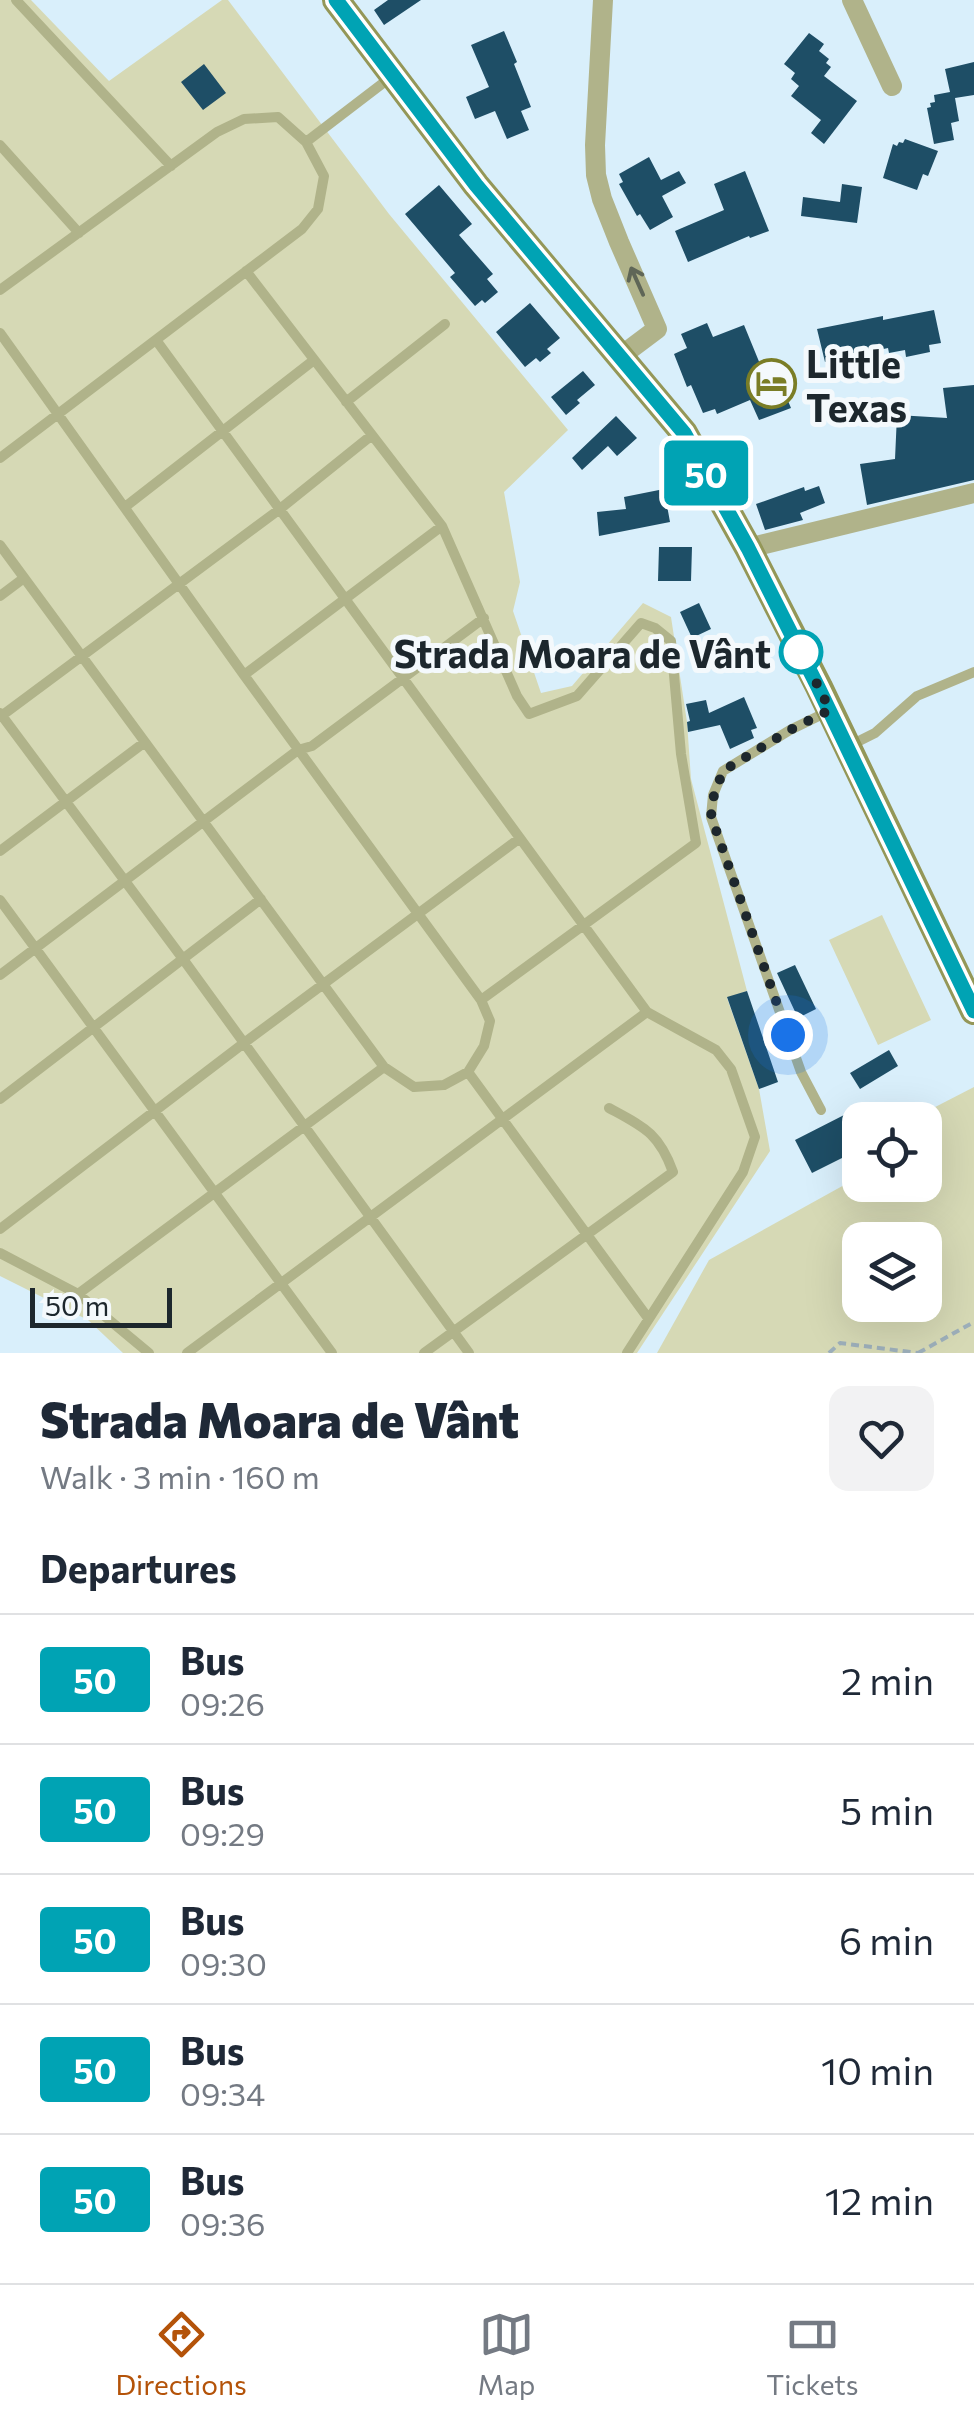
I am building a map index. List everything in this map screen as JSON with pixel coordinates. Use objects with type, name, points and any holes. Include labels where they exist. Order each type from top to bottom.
[{"type":"main road","points":[[336,0],[476,185],[684,433],[830,710],[974,1011]]},
{"type":"street","points":[[603,0],[596,175],[657,329],[621,356]]},
{"type":"street","points":[[852,0],[892,86]]},
{"type":"street","points":[[748,548],[974,493]]},
{"type":"lane","points":[[16,0],[171,166]]},
{"type":"lane","points":[[306,142],[392,77]]},
{"type":"lane","points":[[0,290],[218,132],[244,118],[278,117],[306,142],[324,176],[318,209],[302,229],[0,458]]},
{"type":"lane","points":[[0,146],[79,232]]},
{"type":"lane","points":[[246,271],[442,526],[517,696],[529,714],[577,696],[641,623],[656,628],[671,641],[681,754],[696,843],[481,1000]]},
{"type":"lane","points":[[346,402],[444,324]]},
{"type":"lane","points":[[0,334],[481,1000],[490,1020],[484,1046],[468,1072],[444,1085],[414,1087],[384,1067],[0,545]]},
{"type":"lane","points":[[156,340],[647,1012],[716,1050],[731,1069],[755,1137],[744,1172],[627,1353]]},
{"type":"lane","points":[[124,507],[314,360]]},
{"type":"lane","points":[[372,435],[280,509],[1,715],[469,1353]]},
{"type":"lane","points":[[244,676],[442,526]]},
{"type":"lane","points":[[0,596],[24,578]]},
{"type":"lane","points":[[0,975],[202,820],[298,750],[312,746],[484,618]]},
{"type":"lane","points":[[848,747],[876,733],[917,696],[974,672]]},
{"type":"lane","points":[[821,1110],[801,1072],[711,816],[723,771],[830,710]]},
{"type":"lane","points":[[0,851],[145,742]]},
{"type":"lane","points":[[0,1229],[520,838]]},
{"type":"lane","points":[[0,900],[332,1353]]},
{"type":"lane","points":[[0,1099],[260,900]]},
{"type":"lane","points":[[187,1353],[647,1012]]},
{"type":"lane","points":[[78,1294],[384,1067]]},
{"type":"lane","points":[[468,1072],[648,1318]]},
{"type":"lane","points":[[424,1353],[672,1172],[665,1150],[643,1127],[609,1108]]},
{"type":"lane","points":[[0,1253],[78,1294],[149,1353]]},
{"type":"path","points":[[829,1353],[840,1343],[918,1353],[974,1322]]},
{"type":"green space","points":[[0,0],[31,0],[109,81],[222,0],[228,0],[389,214],[568,430],[504,492],[520,582],[513,611],[541,693],[572,686],[643,603],[671,617],[687,722],[691,779],[747,991],[727,998],[759,1089],[770,1151],[637,1353],[123,1353],[88,1320],[0,1276]]},
{"type":"green space","points":[[882,915],[931,1020],[878,1045],[829,940]]},
{"type":"green space","points":[[974,1087],[974,1353],[657,1353],[709,1260],[842,1186],[842,1202],[942,1202],[942,1104]]},
{"type":"building","points":[[388,0],[421,0],[384,25],[374,10]]},
{"type":"building","points":[[504,31],[531,107],[521,111],[529,130],[507,139],[495,111],[475,119],[466,97],[489,87],[471,45]]},
{"type":"building","points":[[809,33],[824,44],[819,51],[829,59],[826,63],[831,67],[824,76],[857,101],[824,144],[811,133],[821,120],[791,96],[799,86],[791,79],[795,73],[784,64]]},
{"type":"building","points":[[974,62],[974,95],[955,98],[959,121],[951,123],[954,140],[934,144],[927,108],[935,102],[934,95],[950,92],[945,69]]},
{"type":"building","points":[[204,64],[226,93],[203,110],[181,82]]},
{"type":"building","points":[[905,139],[938,151],[928,176],[923,174],[917,190],[883,178],[893,144],[897,146]]},
{"type":"building","points":[[649,157],[661,180],[679,171],[686,183],[662,196],[673,217],[650,230],[619,184],[623,182],[619,174]]},
{"type":"building","points":[[745,171],[769,231],[688,262],[675,231],[724,210],[714,184]]},
{"type":"building","points":[[842,184],[862,187],[857,223],[801,216],[803,197],[840,202]]},
{"type":"building","points":[[439,185],[472,224],[459,235],[493,274],[487,279],[498,292],[485,303],[482,300],[475,306],[450,277],[455,273],[405,214]]},
{"type":"building","points":[[530,303],[560,338],[547,349],[551,353],[525,367],[496,332]]},
{"type":"building","points":[[934,310],[941,343],[929,345],[930,352],[906,357],[905,350],[889,353],[888,348],[825,362],[817,329]]},
{"type":"building","points":[[707,323],[713,337],[744,325],[767,381],[778,377],[791,408],[759,420],[750,400],[717,414],[715,409],[703,413],[674,354],[687,348],[681,334]]},
{"type":"building","points":[[583,371],[595,385],[566,415],[551,397]]},
{"type":"building","points":[[974,385],[974,480],[867,505],[860,464],[895,459],[897,415],[947,418],[943,388]]},
{"type":"building","points":[[616,416],[637,438],[617,456],[608,446],[582,470],[572,458]]},
{"type":"building","points":[[819,486],[825,503],[800,513],[803,520],[765,530],[756,504],[804,487],[805,491]]},
{"type":"building","points":[[664,489],[670,522],[599,536],[597,512],[626,509],[624,497]]},
{"type":"building","points":[[659,547],[692,547],[691,581],[658,581]]},
{"type":"building","points":[[699,603],[711,629],[692,638],[680,612]]},
{"type":"building","points":[[744,697],[757,728],[751,730],[754,738],[730,749],[720,725],[688,732],[686,704],[706,700],[709,713]]},
{"type":"building","points":[[795,965],[816,1009],[798,1018],[777,973]]},
{"type":"building","points":[[747,991],[778,1082],[759,1089],[727,997]]},
{"type":"building","points":[[889,1050],[898,1066],[860,1089],[850,1073]]},
{"type":"building","points":[[842,1116],[842,1158],[812,1173],[795,1140]]},
{"type":"bus line","name":"50","points":[[336,0],[476,185],[684,433],[818,687],[974,1011]]},
{"type":"place","name":"Little Texas","points":[[771,384]]},
{"type":"place","name":"Strada Moara de Vânt","points":[[801,652]]},
{"type":"route","points":[[788,1035],[711,816],[723,771],[830,710],[801,652]]}]
